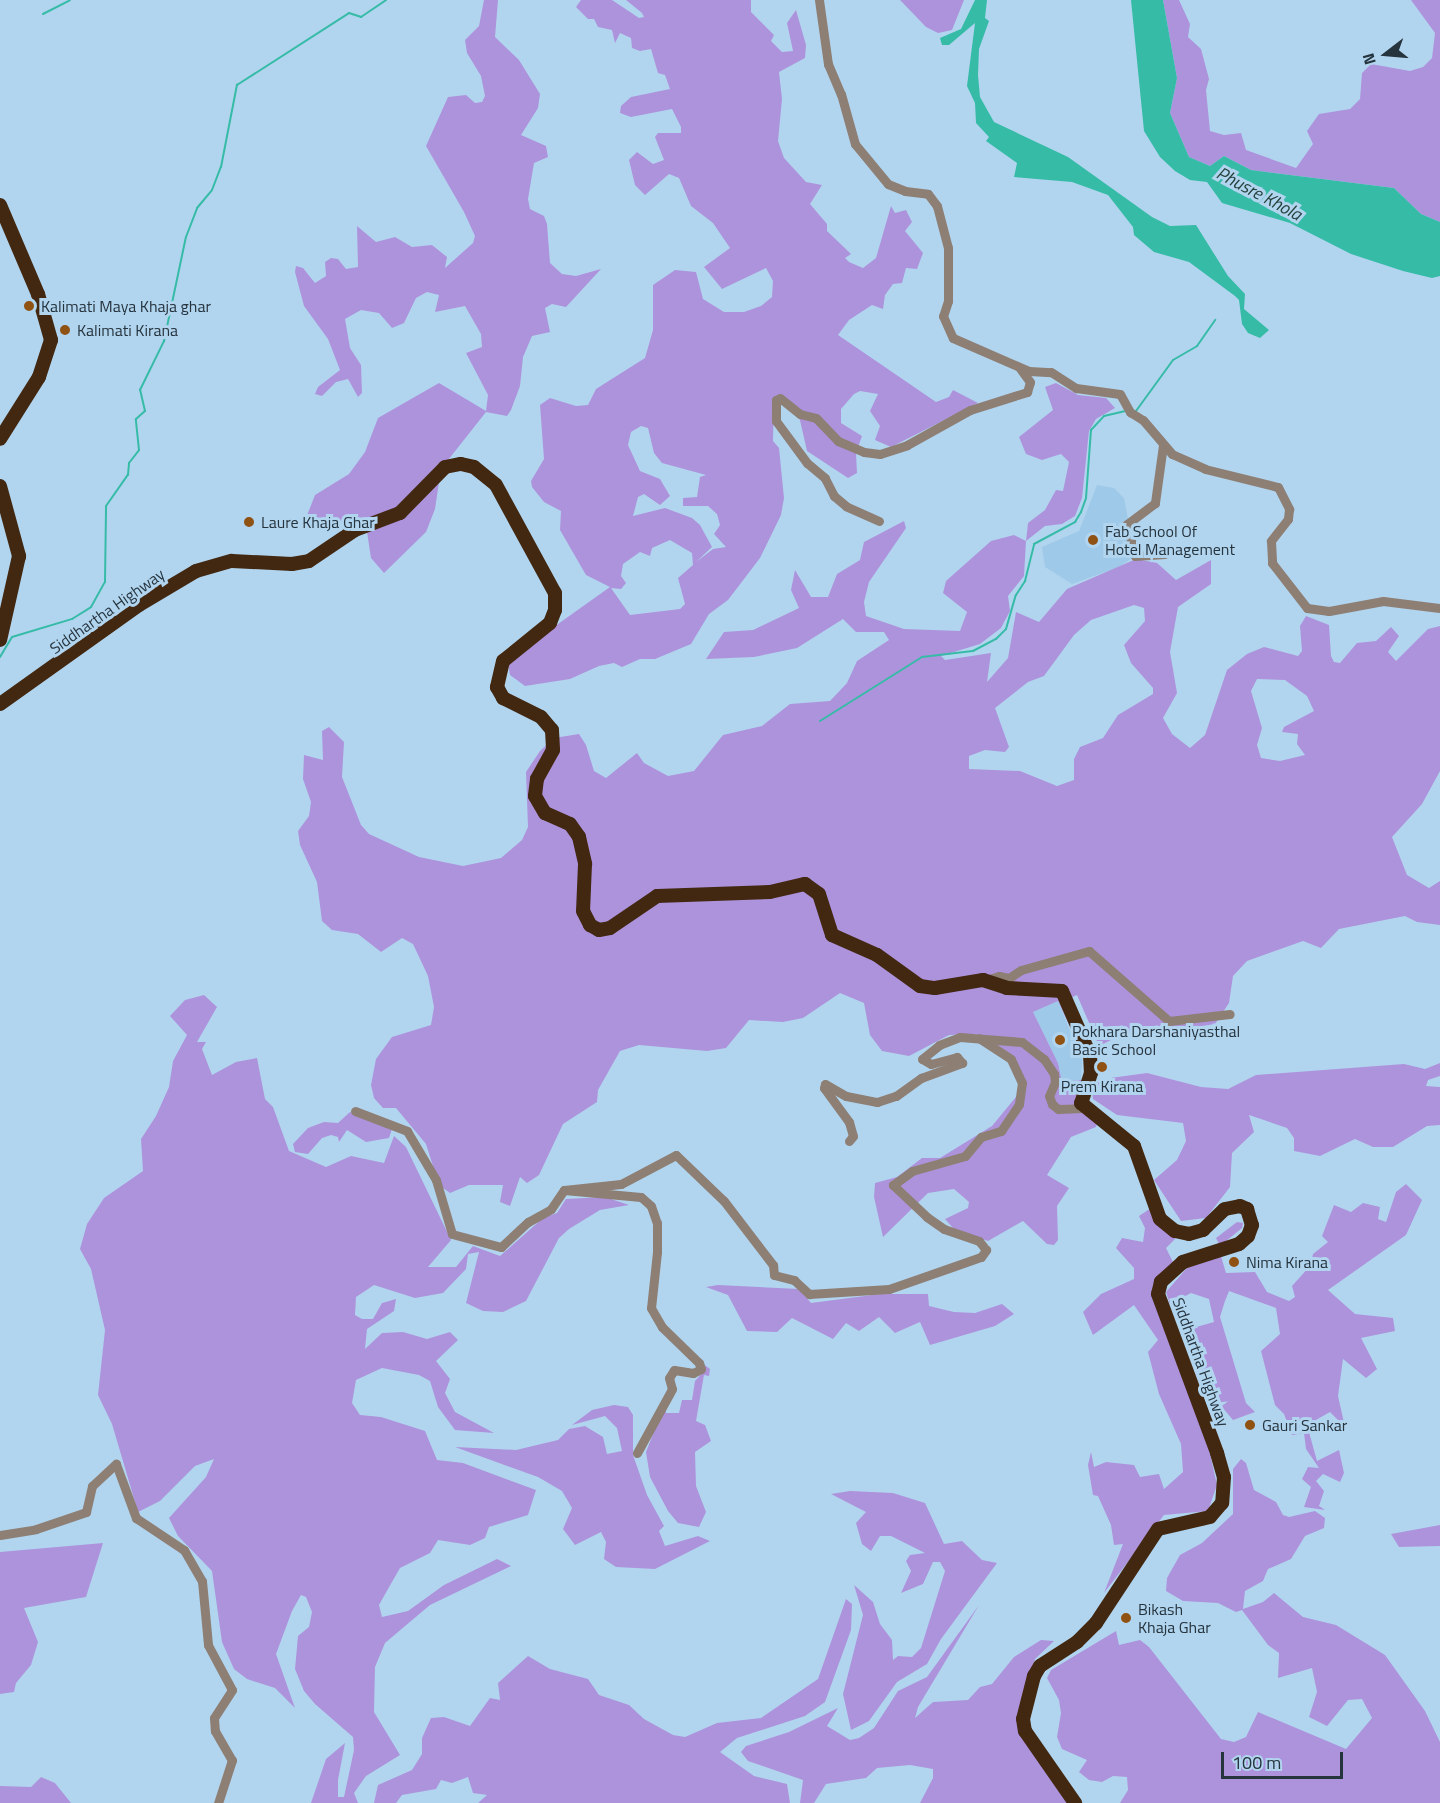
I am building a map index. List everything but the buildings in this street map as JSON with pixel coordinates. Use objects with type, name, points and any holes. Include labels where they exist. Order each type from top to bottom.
[{"type":"highway","points":[[0,205],[38,294],[51,340],[39,377],[0,439]]},
{"type":"highway","name":"Siddhartha Highway","points":[[0,704],[138,605],[196,571],[232,561],[292,564],[309,561],[355,530],[400,513],[445,467],[461,464],[474,467],[495,485],[555,593],[555,610],[550,623],[503,662],[497,687],[502,698],[541,717],[552,730],[553,750],[537,779],[535,796],[545,813],[570,825],[579,837],[585,864],[583,911],[590,925],[599,930],[610,928],[657,896],[770,892],[805,884],[819,894],[832,935],[876,955],[920,986],[935,988],[983,980],[1007,988],[1056,988],[1066,996],[1090,1055],[1091,1073],[1081,1099],[1083,1107],[1118,1130],[1134,1146],[1155,1209],[1166,1225],[1189,1234],[1203,1230],[1225,1209],[1240,1206],[1247,1209],[1252,1225],[1248,1236],[1239,1244],[1183,1262],[1161,1282],[1158,1294],[1217,1453],[1224,1477],[1222,1503],[1210,1517],[1172,1523],[1158,1529],[1096,1623],[1077,1641],[1040,1666],[1034,1676],[1023,1719],[1025,1731],[1075,1803]]},
{"type":"highway","points":[[0,486],[19,556],[0,640]]},
{"type":"street","points":[[819,0],[828,64],[842,94],[855,144],[888,184],[905,191],[927,194],[937,206],[948,237],[948,301],[943,316],[947,330],[952,338],[1025,371],[1030,382],[1027,392],[970,410],[907,445],[880,454],[838,441],[816,418],[800,414],[780,398],[776,400],[774,416],[780,427],[807,463],[825,478],[834,495],[846,506],[879,521]]},
{"type":"street","points":[[1017,366],[1051,372],[1076,388],[1112,391],[1120,394],[1130,412],[1143,420],[1172,454],[1205,469],[1278,488],[1289,509],[1288,519],[1271,541],[1272,563],[1307,608],[1329,612],[1383,601],[1440,608]]},
{"type":"street","points":[[1163,445],[1155,503],[1127,524],[1135,556],[1165,554]]},
{"type":"street","points":[[983,980],[999,976],[1009,978],[1021,970],[1089,951],[1168,1021],[1230,1014]]},
{"type":"street","points":[[849,1141],[854,1137],[849,1122],[824,1088],[825,1084],[846,1096],[877,1102],[896,1095],[921,1078],[962,1064],[957,1057],[925,1063],[923,1056],[926,1052],[960,1037],[1022,1042],[1031,1048],[1054,1074],[1055,1082],[1049,1096],[1052,1104],[1058,1109],[1083,1107]]},
{"type":"street","points":[[355,1112],[407,1131],[436,1180],[452,1234],[501,1247],[528,1222],[551,1209],[564,1190],[621,1184],[676,1155],[724,1201],[773,1265],[774,1275],[794,1280],[810,1294],[889,1289],[981,1257],[986,1250],[985,1245],[944,1229],[897,1194],[893,1185],[912,1171],[965,1156],[981,1137],[1000,1131],[1019,1104],[1022,1083],[1011,1059],[979,1038]]},
{"type":"street","points":[[564,1190],[597,1195],[619,1193],[640,1197],[651,1206],[657,1223],[657,1252],[651,1308],[662,1327],[699,1363],[701,1369],[693,1373],[674,1370],[669,1378],[672,1389],[637,1452]]},
{"type":"street","points":[[0,1535],[36,1529],[86,1512],[92,1486],[116,1464],[136,1518],[184,1550],[202,1581],[208,1645],[232,1689],[214,1718],[216,1731],[232,1761],[218,1803]]},
{"type":"shaded area","points":[[484,0],[498,0],[495,37],[519,60],[540,94],[538,108],[521,135],[546,146],[548,157],[534,163],[528,199],[530,209],[544,216],[547,224],[550,263],[562,274],[576,276],[601,269],[566,307],[552,304],[545,308],[550,332],[532,336],[523,357],[520,386],[511,410],[507,416],[486,412],[441,469],[435,509],[426,532],[384,573],[371,558],[367,532],[354,527],[313,529],[306,518],[315,495],[349,474],[365,452],[378,418],[439,383],[486,411],[488,395],[466,353],[482,347],[481,334],[465,306],[435,312],[439,295],[427,292],[416,298],[404,323],[392,328],[379,313],[361,310],[345,319],[350,348],[361,365],[362,393],[358,397],[348,379],[336,382],[322,396],[315,394],[318,387],[340,370],[328,339],[304,306],[295,272],[296,266],[303,268],[315,283],[326,276],[325,262],[331,258],[338,259],[346,269],[358,267],[357,226],[376,242],[395,237],[412,247],[432,245],[447,257],[445,268],[473,243],[475,236],[464,212],[426,146],[448,97],[466,95],[475,103],[482,102],[485,96],[481,76],[467,53],[465,40],[479,26]]},
{"type":"shaded area","points":[[581,0],[612,0],[639,18],[644,17],[642,13],[626,0],[751,0],[751,12],[774,35],[771,41],[782,52],[793,51],[787,23],[796,10],[806,45],[805,58],[779,72],[782,99],[778,141],[784,158],[806,182],[822,185],[810,204],[827,224],[827,231],[851,254],[845,258],[849,262],[863,268],[876,258],[891,206],[895,213],[906,210],[912,222],[905,231],[923,253],[917,269],[906,268],[902,283],[893,284],[885,295],[883,309],[872,305],[849,320],[838,335],[936,402],[949,397],[953,390],[978,403],[891,447],[875,440],[880,426],[870,411],[878,394],[860,391],[854,394],[841,409],[841,423],[862,436],[856,453],[857,473],[848,478],[807,451],[799,416],[774,398],[773,441],[779,448],[784,498],[781,515],[760,558],[728,600],[709,614],[691,644],[655,659],[640,659],[622,667],[614,663],[599,666],[570,679],[525,686],[510,675],[508,663],[513,656],[610,587],[586,575],[560,530],[561,511],[544,502],[532,487],[531,481],[544,459],[540,405],[550,398],[576,406],[588,405],[596,389],[645,358],[653,330],[653,285],[675,270],[696,272],[703,299],[724,312],[744,312],[761,306],[772,297],[773,281],[766,268],[722,289],[704,267],[730,248],[713,223],[691,206],[679,178],[669,174],[645,195],[635,185],[629,160],[637,152],[653,164],[664,160],[655,137],[658,133],[681,133],[681,127],[672,109],[631,117],[620,113],[621,106],[631,97],[670,89],[665,75],[658,73],[651,49],[640,51],[632,48],[631,38],[620,33],[615,43],[612,30],[598,27],[594,19],[588,19],[576,7]],"holes":[[[641,426],[648,428],[654,453],[662,463],[706,475],[700,477],[697,497],[683,498],[683,506],[708,506],[717,514],[720,525],[714,534],[726,547],[713,549],[696,562],[712,547],[700,525],[692,518],[665,508],[633,516],[638,497],[644,494],[660,505],[670,496],[660,479],[640,471],[628,445],[631,432]],[[670,540],[692,553],[693,565],[678,578],[685,604],[680,609],[630,615],[611,588],[621,589],[626,583],[621,576],[623,564],[640,552],[650,556],[652,548]]]},
{"type":"shaded area","points":[[900,0],[964,0],[952,30],[938,33],[926,27]]},
{"type":"shaded area","points":[[1163,0],[1179,0],[1190,24],[1188,37],[1201,49],[1209,79],[1206,90],[1210,131],[1224,135],[1241,133],[1246,150],[1296,168],[1313,144],[1307,131],[1319,114],[1350,109],[1360,99],[1362,73],[1371,64],[1410,71],[1423,67],[1432,58],[1435,33],[1411,0],[1440,0],[1440,222],[1421,214],[1394,188],[1251,170],[1224,156],[1210,166],[1189,157],[1170,113],[1177,78]]},
{"type":"shaded area","points":[[1056,383],[1078,395],[1106,398],[1115,408],[1096,419],[1089,431],[1082,498],[1075,516],[1062,524],[1045,526],[1026,541],[1028,523],[1045,510],[1056,490],[1063,491],[1069,462],[1061,454],[1042,460],[1026,454],[1019,437],[1053,410],[1045,387]]},
{"type":"shaded area","name":"Fab School Of Hotel Management","points":[[1097,485],[1114,488],[1124,498],[1135,556],[1119,567],[1072,584],[1045,567],[1042,547],[1079,531]]},
{"type":"shaded area","points":[[904,521],[906,528],[869,582],[864,602],[866,616],[904,629],[960,631],[967,612],[943,593],[946,581],[991,541],[1014,535],[1026,541],[1024,576],[1008,596],[1010,611],[1001,628],[980,644],[941,656],[945,660],[991,653],[987,682],[1008,658],[1016,612],[1039,622],[1067,589],[1136,559],[1157,563],[1176,580],[1211,560],[1211,584],[1178,607],[1170,652],[1177,693],[1163,718],[1172,734],[1190,748],[1205,735],[1227,670],[1247,654],[1264,647],[1298,656],[1302,651],[1300,626],[1306,616],[1329,625],[1331,656],[1334,662],[1340,663],[1357,643],[1376,641],[1391,627],[1399,636],[1388,652],[1396,661],[1428,629],[1440,626],[1440,771],[1422,804],[1392,837],[1407,875],[1429,888],[1440,881],[1440,925],[1417,922],[1405,916],[1339,929],[1321,948],[1303,941],[1247,961],[1233,976],[1229,1003],[1215,1024],[1182,1029],[1162,1024],[1148,1036],[1135,1040],[1123,1034],[1099,1046],[1077,995],[1068,999],[1076,1025],[1070,1027],[1058,1001],[1033,1012],[1058,1063],[1062,1082],[1081,1080],[1081,1100],[1098,1120],[1096,1127],[1071,1137],[1047,1175],[1069,1188],[1057,1206],[1058,1240],[1054,1245],[1047,1244],[1023,1221],[988,1241],[954,1229],[945,1219],[968,1208],[969,1202],[954,1189],[928,1193],[883,1237],[874,1197],[875,1183],[897,1177],[922,1158],[940,1158],[992,1126],[1025,1086],[1012,1057],[976,1034],[949,1035],[909,1056],[882,1051],[870,1035],[864,1003],[840,993],[803,1018],[783,1022],[749,1020],[726,1048],[707,1051],[639,1045],[620,1051],[598,1090],[597,1102],[563,1124],[539,1175],[527,1183],[520,1177],[510,1206],[500,1202],[503,1185],[469,1185],[450,1193],[439,1185],[426,1144],[396,1108],[383,1108],[374,1098],[371,1085],[376,1059],[392,1037],[431,1025],[434,1007],[428,976],[413,944],[402,938],[381,952],[358,934],[332,930],[322,921],[317,882],[300,845],[298,831],[309,816],[311,802],[303,779],[304,755],[323,760],[322,731],[329,727],[344,742],[342,777],[361,825],[369,834],[419,857],[463,866],[501,858],[522,840],[528,827],[526,772],[540,751],[554,738],[579,734],[586,745],[594,771],[606,778],[637,753],[644,763],[668,776],[694,771],[723,735],[762,726],[790,704],[830,701],[847,683],[857,661],[889,640],[884,632],[856,632],[843,619],[797,648],[754,657],[706,659],[724,632],[753,630],[799,608],[791,590],[795,570],[811,597],[828,597],[837,574],[860,560],[864,542]],"holes":[[[1134,605],[1144,608],[1145,621],[1124,645],[1131,663],[1153,688],[1153,694],[1118,715],[1103,738],[1080,747],[1074,759],[1074,780],[1057,786],[1020,771],[969,769],[969,756],[985,750],[1005,752],[1009,747],[995,708],[1028,682],[1044,676],[1074,635],[1091,620]],[[1257,679],[1285,680],[1307,696],[1314,711],[1284,727],[1282,732],[1298,734],[1297,744],[1305,755],[1280,761],[1261,758],[1257,745],[1262,728],[1251,691]]]},
{"type":"shaded area","points":[[204,995],[217,1007],[197,1042],[206,1042],[202,1049],[212,1075],[236,1062],[257,1058],[265,1099],[273,1107],[289,1151],[326,1167],[351,1156],[384,1163],[394,1136],[406,1147],[451,1240],[428,1267],[456,1267],[473,1246],[500,1256],[543,1218],[557,1213],[566,1199],[605,1197],[629,1205],[600,1210],[569,1229],[559,1238],[526,1301],[503,1312],[483,1311],[466,1303],[479,1252],[468,1254],[466,1269],[443,1293],[415,1298],[374,1285],[356,1297],[355,1315],[362,1319],[373,1319],[382,1303],[396,1299],[394,1311],[367,1329],[365,1349],[382,1333],[403,1332],[427,1339],[450,1332],[458,1340],[436,1361],[450,1379],[445,1393],[455,1412],[494,1433],[455,1430],[438,1407],[430,1381],[419,1375],[382,1368],[356,1380],[352,1403],[360,1415],[381,1417],[425,1431],[437,1460],[463,1463],[536,1490],[528,1515],[489,1527],[485,1538],[470,1545],[438,1540],[430,1553],[400,1568],[388,1589],[379,1605],[382,1617],[408,1611],[444,1585],[497,1559],[511,1566],[430,1605],[385,1643],[375,1667],[374,1712],[400,1755],[366,1776],[354,1793],[358,1803],[311,1803],[326,1759],[345,1743],[338,1780],[338,1797],[344,1797],[354,1750],[353,1737],[315,1704],[304,1691],[295,1669],[298,1636],[309,1627],[312,1612],[306,1597],[301,1595],[292,1611],[276,1654],[295,1708],[275,1688],[247,1679],[234,1669],[222,1642],[212,1571],[178,1536],[169,1518],[206,1477],[214,1459],[195,1466],[160,1501],[138,1512],[112,1424],[98,1395],[105,1330],[91,1269],[80,1249],[87,1224],[104,1198],[143,1171],[141,1139],[156,1116],[169,1087],[173,1061],[187,1035],[170,1016],[185,1000]]},
{"type":"shaded area","name":"Pokhara Darshaniyasthal Basic School","points":[[1058,1001],[1082,1060],[1081,1080],[1062,1082],[1058,1063],[1033,1012]]},
{"type":"shaded area","points":[[1440,1063],[1440,1076],[1428,1080],[1426,1086],[1440,1087],[1440,1125],[1427,1126],[1393,1147],[1373,1147],[1355,1139],[1320,1156],[1294,1151],[1294,1138],[1287,1128],[1249,1115],[1254,1132],[1232,1153],[1230,1187],[1206,1218],[1181,1221],[1154,1180],[1177,1160],[1186,1141],[1183,1123],[1117,1115],[1093,1099],[1092,1087],[1103,1079],[1147,1073],[1201,1087],[1228,1089],[1256,1075],[1404,1064],[1425,1069]]},
{"type":"shaded area","points":[[350,1112],[392,1129],[389,1138],[366,1142],[347,1130],[339,1142],[338,1137],[331,1135],[322,1138],[308,1154],[295,1152],[293,1144],[308,1128],[324,1122],[338,1123]]},
{"type":"shaded area","points":[[1406,1184],[1422,1200],[1406,1235],[1328,1290],[1355,1314],[1393,1318],[1395,1331],[1361,1338],[1377,1369],[1366,1378],[1343,1359],[1338,1396],[1345,1427],[1330,1412],[1307,1425],[1317,1461],[1339,1450],[1344,1473],[1340,1482],[1323,1474],[1316,1481],[1324,1491],[1319,1506],[1325,1510],[1304,1507],[1311,1487],[1302,1479],[1308,1467],[1319,1468],[1306,1449],[1304,1433],[1292,1435],[1284,1414],[1275,1405],[1261,1351],[1280,1334],[1276,1308],[1229,1291],[1225,1301],[1220,1317],[1246,1403],[1255,1412],[1233,1420],[1222,1407],[1204,1397],[1182,1331],[1214,1322],[1209,1299],[1191,1293],[1170,1304],[1166,1292],[1194,1260],[1220,1253],[1226,1273],[1255,1272],[1267,1292],[1289,1301],[1295,1297],[1292,1286],[1310,1266],[1313,1254],[1328,1242],[1322,1236],[1334,1205],[1351,1212],[1363,1203],[1380,1207],[1378,1219],[1386,1222],[1396,1192]]},
{"type":"shaded area","points":[[1151,1208],[1151,1215],[1176,1238],[1166,1248],[1174,1264],[1159,1275],[1154,1296],[1208,1445],[1217,1485],[1208,1511],[1164,1515],[1104,1593],[1123,1544],[1114,1545],[1111,1525],[1098,1496],[1093,1495],[1088,1465],[1091,1452],[1094,1467],[1106,1462],[1134,1465],[1140,1477],[1159,1474],[1164,1489],[1183,1472],[1181,1444],[1159,1394],[1148,1352],[1158,1340],[1134,1305],[1093,1335],[1083,1312],[1101,1294],[1134,1279],[1134,1268],[1116,1248],[1122,1238],[1143,1242],[1145,1228],[1139,1216]]},
{"type":"shaded area","points":[[1237,1222],[1243,1223],[1242,1228],[1220,1246],[1216,1238]]},
{"type":"shaded area","points":[[718,1285],[799,1289],[811,1303],[880,1294],[928,1294],[929,1306],[954,1312],[975,1313],[1002,1304],[1014,1314],[995,1326],[930,1345],[920,1322],[895,1333],[879,1317],[859,1331],[846,1323],[833,1339],[792,1318],[777,1332],[747,1331],[728,1295],[706,1287]]},
{"type":"shaded area","points":[[702,1363],[710,1369],[709,1376],[704,1375],[696,1421],[705,1425],[711,1441],[695,1452],[696,1486],[706,1512],[699,1527],[678,1523],[668,1511],[650,1477],[646,1452],[665,1404],[666,1413],[679,1413],[682,1400],[692,1400],[695,1381],[705,1370]]},
{"type":"shaded area","points":[[614,1405],[628,1407],[633,1415],[633,1455],[647,1495],[664,1526],[659,1531],[665,1546],[698,1536],[710,1541],[655,1569],[616,1567],[604,1559],[606,1542],[601,1532],[575,1545],[563,1529],[572,1508],[562,1491],[538,1477],[455,1447],[516,1450],[558,1440],[569,1429],[585,1426],[603,1437],[607,1454],[622,1451],[617,1428],[605,1416],[572,1425],[592,1410]]},
{"type":"shaded area","points":[[1241,1459],[1246,1463],[1254,1490],[1276,1502],[1283,1515],[1289,1517],[1315,1511],[1325,1518],[1324,1528],[1305,1536],[1291,1559],[1268,1569],[1263,1581],[1245,1591],[1243,1609],[1263,1602],[1274,1593],[1303,1617],[1336,1625],[1385,1655],[1425,1711],[1440,1742],[1440,1803],[1120,1803],[1128,1790],[1127,1777],[1113,1776],[1102,1782],[1089,1780],[1079,1772],[1087,1760],[1062,1749],[1057,1737],[1061,1713],[1059,1700],[1047,1678],[1051,1670],[1116,1631],[1119,1645],[1140,1640],[1149,1647],[1221,1739],[1234,1742],[1246,1737],[1258,1712],[1346,1749],[1372,1718],[1362,1699],[1348,1700],[1327,1726],[1309,1717],[1317,1692],[1312,1668],[1278,1678],[1279,1653],[1268,1645],[1242,1610],[1236,1612],[1218,1603],[1183,1601],[1166,1591],[1167,1578],[1180,1555],[1202,1543],[1233,1514],[1233,1469]]},
{"type":"shaded area","points":[[850,1491],[893,1493],[925,1503],[944,1544],[962,1541],[982,1560],[997,1563],[941,1639],[927,1664],[897,1682],[869,1721],[851,1730],[843,1694],[863,1615],[854,1585],[873,1602],[880,1624],[892,1640],[893,1660],[898,1656],[912,1657],[921,1648],[945,1571],[940,1562],[933,1562],[923,1584],[901,1593],[911,1571],[906,1561],[910,1555],[925,1553],[891,1536],[880,1536],[871,1551],[862,1544],[856,1523],[866,1512],[831,1494]]},
{"type":"shaded area","points":[[1440,1525],[1440,1546],[1399,1547],[1391,1534]]},
{"type":"shaded area","points":[[103,1543],[86,1597],[24,1608],[38,1642],[31,1665],[16,1683],[14,1692],[0,1694],[0,1552]]},
{"type":"shaded area","points":[[846,1599],[852,1604],[851,1630],[825,1702],[805,1716],[737,1738],[720,1752],[754,1776],[787,1784],[790,1803],[478,1803],[487,1795],[473,1793],[468,1777],[452,1783],[441,1780],[436,1789],[402,1795],[396,1803],[374,1803],[378,1785],[412,1770],[422,1754],[422,1738],[431,1718],[444,1717],[470,1726],[490,1698],[500,1700],[498,1683],[528,1656],[550,1669],[588,1679],[599,1695],[629,1705],[644,1719],[673,1735],[685,1737],[717,1723],[761,1718],[818,1679]]},
{"type":"shaded area","points":[[979,1605],[918,1707],[915,1718],[933,1702],[968,1700],[980,1687],[992,1684],[1014,1657],[1041,1640],[1054,1641],[1035,1659],[1018,1718],[1071,1803],[920,1803],[933,1778],[933,1769],[910,1765],[877,1768],[866,1778],[826,1784],[814,1803],[800,1803],[803,1780],[748,1761],[741,1752],[746,1746],[789,1732],[838,1708],[827,1726],[850,1740],[859,1738],[874,1728],[898,1691],[927,1677]]},
{"type":"shaded area","points":[[41,1777],[55,1783],[71,1803],[0,1803],[0,1786],[31,1787]]},
{"type":"water","points":[[975,0],[987,0],[985,18],[989,21],[979,49],[978,75],[980,97],[994,122],[1068,157],[1152,217],[1170,226],[1196,225],[1228,276],[1245,294],[1244,309],[1269,330],[1260,338],[1248,333],[1242,324],[1239,300],[1235,296],[1189,262],[1154,252],[1134,235],[1133,227],[1108,195],[1072,182],[1014,177],[1017,163],[986,141],[989,137],[976,123],[975,103],[967,86],[975,23],[949,45],[942,45],[940,38],[961,29]]},
{"type":"water","name":"Phusre Khola","points":[[1131,0],[1163,0],[1177,78],[1170,113],[1189,157],[1210,166],[1224,156],[1251,170],[1394,188],[1421,214],[1440,222],[1440,276],[1432,278],[1403,271],[1351,254],[1290,223],[1222,203],[1207,182],[1190,180],[1175,171],[1160,157],[1144,131]]},
{"type":"waterway","points":[[43,14],[70,0]]},
{"type":"waterway","points":[[0,657],[12,637],[72,619],[91,607],[105,582],[106,506],[128,475],[129,463],[139,450],[136,419],[145,411],[140,390],[164,341],[186,237],[197,208],[212,190],[221,167],[237,85],[349,13],[361,17],[386,0]]},
{"type":"waterway","points":[[1136,411],[1173,360],[1197,346],[1215,320]]},
{"type":"waterway","points":[[820,721],[922,657],[973,651],[996,639],[1006,629],[1016,595],[1025,581],[1034,544],[1075,522],[1081,512],[1086,498],[1091,430],[1104,416],[1125,411]]},
{"type":"place","name":"Kalimati Maya Khaja ghar","points":[[29,306]]},
{"type":"place","name":"Kalimati Kirana","points":[[65,330]]},
{"type":"place","name":"Laure Khaja Ghar","points":[[249,522]]},
{"type":"place","name":"Fab School Of Hotel Management","points":[[1093,540]]},
{"type":"place","name":"Pokhara Darshaniyasthal Basic School","points":[[1060,1040]]},
{"type":"place","name":"Prem Kirana","points":[[1102,1067]]},
{"type":"place","name":"Nima Kirana","points":[[1234,1262]]},
{"type":"place","name":"Gauri Sankar","points":[[1250,1425]]},
{"type":"place","name":"Bikash Khaja Ghar","points":[[1126,1618]]}]
